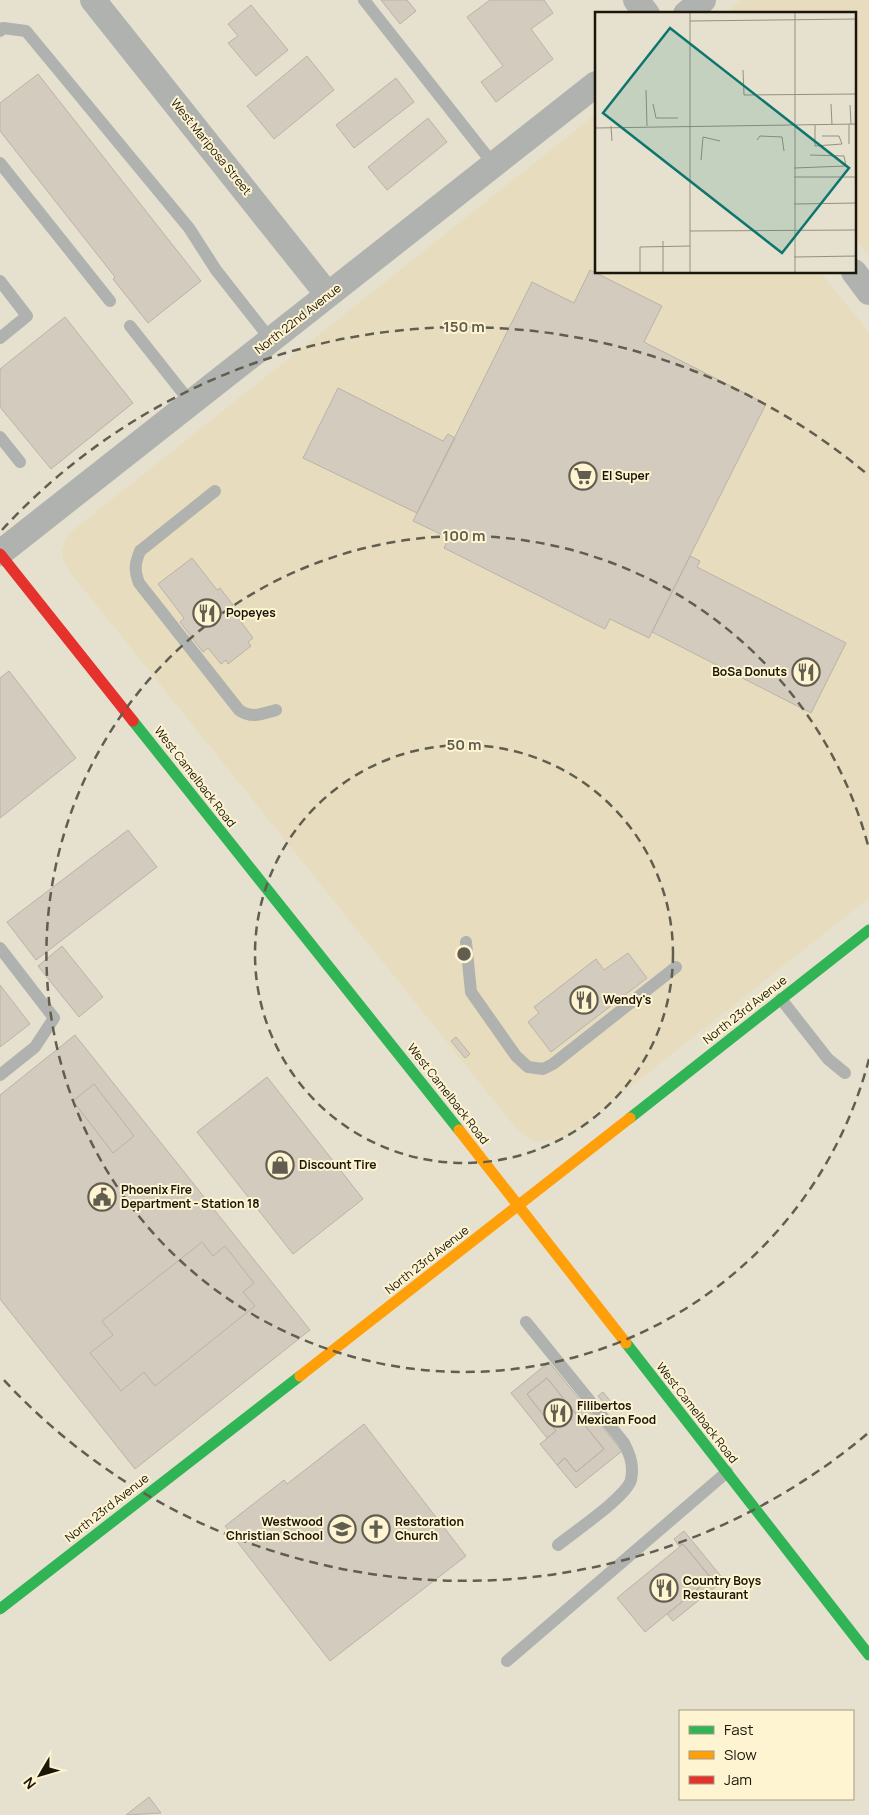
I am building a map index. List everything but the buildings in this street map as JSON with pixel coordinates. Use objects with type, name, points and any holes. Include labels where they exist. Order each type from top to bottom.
[{"type":"main road","name":"West Camelback Road","points":[[0,554],[519,1206],[869,1655]]},
{"type":"main road","name":"North 23rd Avenue","points":[[0,1609],[519,1206],[869,930]]},
{"type":"street","name":"West Mariposa Street","points":[[93,0],[328,295]]},
{"type":"street","points":[[636,0],[646,12]]},
{"type":"street","points":[[688,12],[703,0]]},
{"type":"street","name":"North 22nd Avenue","points":[[0,554],[595,85]]},
{"type":"street","points":[[856,274],[869,292]]},
{"type":"lane","points":[[364,0],[494,164]]},
{"type":"lane","points":[[0,31],[3,28],[26,31],[189,228],[216,270],[271,340]]},
{"type":"lane","points":[[0,163],[110,301]]},
{"type":"lane","points":[[0,281],[27,316],[0,338]]},
{"type":"lane","points":[[130,326],[191,403]]},
{"type":"lane","points":[[0,436],[20,462]]},
{"type":"lane","points":[[215,490],[140,551],[135,562],[135,573],[139,582],[239,710],[247,716],[256,716],[276,710]]},
{"type":"lane","points":[[466,942],[471,992],[516,1056],[528,1067],[542,1069],[553,1064],[676,967]]},
{"type":"lane","points":[[0,948],[54,1018],[36,1047],[0,1075]]},
{"type":"lane","points":[[781,999],[828,1059],[845,1073]]},
{"type":"lane","points":[[526,1322],[624,1443],[631,1457],[630,1482],[622,1494],[558,1545]]},
{"type":"lane","points":[[507,1661],[727,1472]]},
{"type":"shaded area","points":[[741,0],[869,0],[869,255],[856,239],[856,12],[726,12]]},
{"type":"shaded area","points":[[595,115],[595,274],[822,274],[869,332],[869,898],[570,1135],[556,1140],[538,1142],[526,1137],[515,1127],[70,572],[63,560],[62,550],[67,535]]},
{"type":"traffic: fast","points":[[133,721],[459,1130]]},
{"type":"traffic: fast","points":[[630,1118],[869,930]]},
{"type":"traffic: fast","points":[[626,1343],[869,1655]]},
{"type":"traffic: fast","points":[[0,1609],[300,1376]]},
{"type":"traffic: slow","points":[[300,1376],[630,1118]]},
{"type":"traffic: slow","points":[[459,1130],[626,1343]]},
{"type":"traffic: jam","points":[[0,554],[133,721]]},
{"type":"place","name":"El Super","points":[[583,476]]},
{"type":"place","name":"Popeyes","points":[[207,613]]},
{"type":"place","name":"BoSa Donuts","points":[[806,672]]},
{"type":"place","name":"Wendy's","points":[[584,1000]]},
{"type":"place","name":"Discount Tire","points":[[280,1165]]},
{"type":"place","name":"Phoenix Fire Department - Station 18","points":[[102,1197]]},
{"type":"place","name":"Filibertos Mexican Food","points":[[558,1413]]},
{"type":"place","name":"Westwood Christian School","points":[[342,1529]]},
{"type":"place","name":"Restoration Church","points":[[376,1529]]},
{"type":"place","name":"Country Boys Restaurant","points":[[664,1588]]}]
